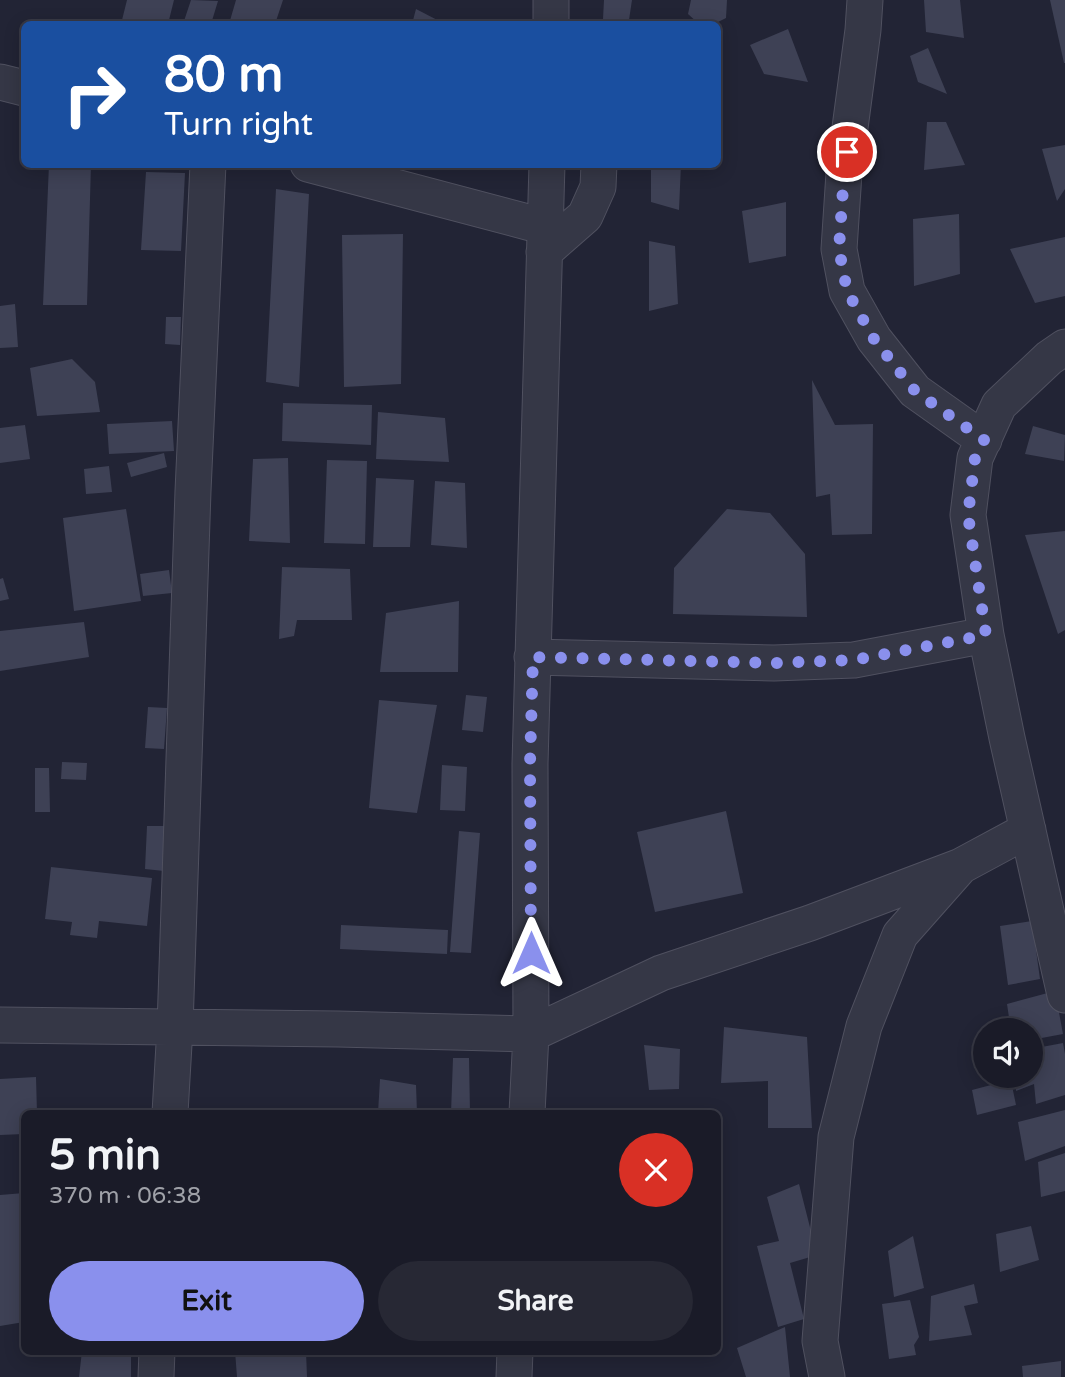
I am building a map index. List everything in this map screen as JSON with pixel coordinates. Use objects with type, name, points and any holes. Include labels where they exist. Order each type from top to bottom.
[{"type":"street","points":[[551,0],[551,21]]},
{"type":"street","points":[[865,0],[844,173],[839,249],[847,291],[874,339],[915,391],[984,440]]},
{"type":"street","points":[[0,82],[21,87]]},
{"type":"street","points":[[170,1110],[208,168]]},
{"type":"street","points":[[321,168],[545,239],[585,216],[598,187],[599,168]]},
{"type":"street","points":[[527,1110],[531,1034],[530,764],[547,168]]},
{"type":"street","points":[[1065,347],[1049,358],[999,405],[975,458],[968,515],[986,635],[1065,995]]},
{"type":"street","points":[[533,657],[774,663],[854,660],[986,635]]},
{"type":"street","points":[[0,1025],[531,1034],[661,973],[810,923],[961,866],[1028,830]]},
{"type":"street","points":[[827,1377],[820,1341],[836,1137],[864,1026],[900,935],[961,866]]},
{"type":"street","points":[[156,1377],[157,1355]]},
{"type":"street","points":[[514,1377],[515,1355]]},
{"type":"building","points":[[127,0],[174,0],[169,21],[122,21]]},
{"type":"building","points":[[191,0],[218,1],[212,21],[184,21]]},
{"type":"building","points":[[236,0],[283,0],[276,21],[230,21]]},
{"type":"building","points":[[604,0],[632,0],[629,20],[603,19]]},
{"type":"building","points":[[691,0],[727,0],[726,18],[720,21],[696,21],[688,14]]},
{"type":"building","points":[[924,0],[960,0],[964,38],[926,32]]},
{"type":"building","points":[[1050,0],[1065,0],[1065,63],[1064,63]]},
{"type":"building","points":[[416,9],[439,21],[413,21]]},
{"type":"building","points":[[788,29],[808,82],[764,74],[750,45]]},
{"type":"building","points":[[928,48],[947,94],[918,82],[910,56]]},
{"type":"building","points":[[927,122],[946,122],[965,165],[924,170]]},
{"type":"building","points":[[1065,145],[1065,189],[1057,201],[1042,149]]},
{"type":"building","points":[[49,168],[91,168],[87,305],[43,305]]},
{"type":"building","points":[[651,168],[681,168],[679,210],[651,202]]},
{"type":"building","points":[[146,172],[185,173],[181,251],[141,250]]},
{"type":"building","points":[[276,189],[309,194],[299,387],[266,382]]},
{"type":"building","points":[[786,202],[786,256],[749,263],[742,211]]},
{"type":"building","points":[[959,214],[960,274],[914,286],[913,219]]},
{"type":"building","points":[[403,234],[401,384],[344,387],[342,235]]},
{"type":"building","points":[[1065,237],[1065,296],[1035,303],[1010,249]]},
{"type":"building","points":[[649,241],[675,246],[678,304],[649,311]]},
{"type":"building","points":[[15,304],[18,347],[0,348],[0,306]]},
{"type":"building","points":[[166,317],[181,317],[180,345],[165,344]]},
{"type":"building","points":[[72,359],[95,382],[100,412],[37,416],[30,368]]},
{"type":"building","points":[[812,380],[835,425],[873,424],[872,534],[832,535],[830,494],[816,497]]},
{"type":"building","points":[[283,403],[372,405],[371,445],[282,441]]},
{"type":"building","points":[[378,412],[445,418],[449,462],[376,459]]},
{"type":"building","points":[[172,421],[174,451],[109,454],[107,424]]},
{"type":"building","points":[[25,425],[30,459],[0,463],[0,428]]},
{"type":"building","points":[[1033,426],[1065,435],[1064,461],[1025,454]]},
{"type":"building","points":[[164,453],[167,467],[131,477],[127,463]]},
{"type":"building","points":[[288,458],[290,543],[249,541],[253,459]]},
{"type":"building","points":[[327,460],[367,461],[365,544],[324,543]]},
{"type":"building","points":[[109,466],[112,492],[86,494],[84,469]]},
{"type":"building","points":[[376,478],[414,480],[410,547],[373,547]]},
{"type":"building","points":[[435,481],[465,483],[467,548],[431,545]]},
{"type":"building","points":[[126,509],[141,601],[74,611],[63,518]]},
{"type":"building","points":[[727,509],[770,513],[805,554],[807,617],[673,614],[674,568]]},
{"type":"building","points":[[1065,531],[1065,630],[1058,634],[1025,535]]},
{"type":"building","points":[[282,567],[350,569],[352,620],[297,620],[294,636],[279,639]]},
{"type":"building","points":[[169,570],[172,593],[143,596],[140,574]]},
{"type":"building","points":[[3,578],[9,599],[0,601],[0,579]]},
{"type":"building","points":[[459,601],[458,672],[380,672],[386,613]]},
{"type":"building","points":[[84,622],[89,657],[0,671],[0,631]]},
{"type":"building","points":[[466,695],[487,697],[483,732],[462,730]]},
{"type":"building","points":[[379,700],[437,705],[417,813],[369,808]]},
{"type":"building","points":[[148,707],[167,708],[164,749],[145,748]]},
{"type":"building","points":[[62,762],[87,763],[86,780],[61,779]]},
{"type":"building","points":[[442,765],[467,767],[465,811],[440,810]]},
{"type":"building","points":[[35,768],[49,768],[50,812],[35,812]]},
{"type":"building","points":[[726,811],[743,893],[655,912],[637,832]]},
{"type":"building","points":[[147,826],[166,826],[164,871],[145,869]]},
{"type":"building","points":[[459,831],[480,833],[471,953],[450,952]]},
{"type":"building","points":[[51,867],[152,878],[147,926],[99,921],[97,938],[70,935],[72,922],[45,919]]},
{"type":"building","points":[[1032,921],[1040,979],[1008,985],[1000,926]]},
{"type":"building","points":[[341,925],[448,930],[447,954],[340,949]]},
{"type":"building","points":[[1055,991],[1063,1034],[1043,1038],[1043,1018],[1009,1018],[1007,1004]]},
{"type":"building","points":[[724,1027],[807,1037],[812,1128],[768,1128],[768,1081],[721,1083]]},
{"type":"building","points":[[1063,1043],[1065,1095],[1036,1104],[1034,1088],[1043,1088],[1043,1047]]},
{"type":"building","points":[[644,1045],[680,1049],[679,1089],[649,1090]]},
{"type":"building","points":[[453,1058],[469,1058],[470,1110],[451,1110]]},
{"type":"building","points":[[36,1077],[37,1110],[21,1110],[21,1134],[0,1135],[0,1079]]},
{"type":"building","points":[[380,1079],[416,1085],[417,1110],[378,1110]]},
{"type":"building","points":[[1012,1088],[1016,1105],[977,1115],[972,1090]]},
{"type":"building","points":[[1065,1110],[1065,1146],[1025,1161],[1018,1122]]},
{"type":"building","points":[[1065,1153],[1065,1191],[1041,1197],[1038,1162]]},
{"type":"building","points":[[799,1184],[817,1255],[790,1263],[804,1319],[778,1327],[757,1246],[779,1241],[767,1197]]},
{"type":"building","points":[[21,1193],[21,1322],[0,1326],[0,1195]]},
{"type":"building","points":[[1031,1226],[1039,1260],[1000,1272],[996,1234]]},
{"type":"building","points":[[913,1236],[924,1288],[894,1297],[888,1251]]},
{"type":"building","points":[[974,1284],[978,1303],[964,1306],[972,1335],[929,1341],[931,1296]]},
{"type":"building","points":[[910,1300],[919,1337],[914,1345],[916,1355],[889,1359],[882,1304]]},
{"type":"building","points":[[785,1327],[790,1377],[746,1377],[737,1348]]},
{"type":"building","points":[[82,1355],[131,1355],[131,1377],[79,1377]]},
{"type":"building","points":[[235,1355],[306,1355],[307,1377],[237,1377]]},
{"type":"building","points":[[1061,1361],[1061,1377],[1023,1377],[1022,1366]]},
{"type":"route","points":[[531,953],[530,764],[533,657],[774,663],[854,660],[986,635],[968,515],[975,458],[984,440],[915,391],[874,339],[847,291],[839,249],[847,152]]}]
